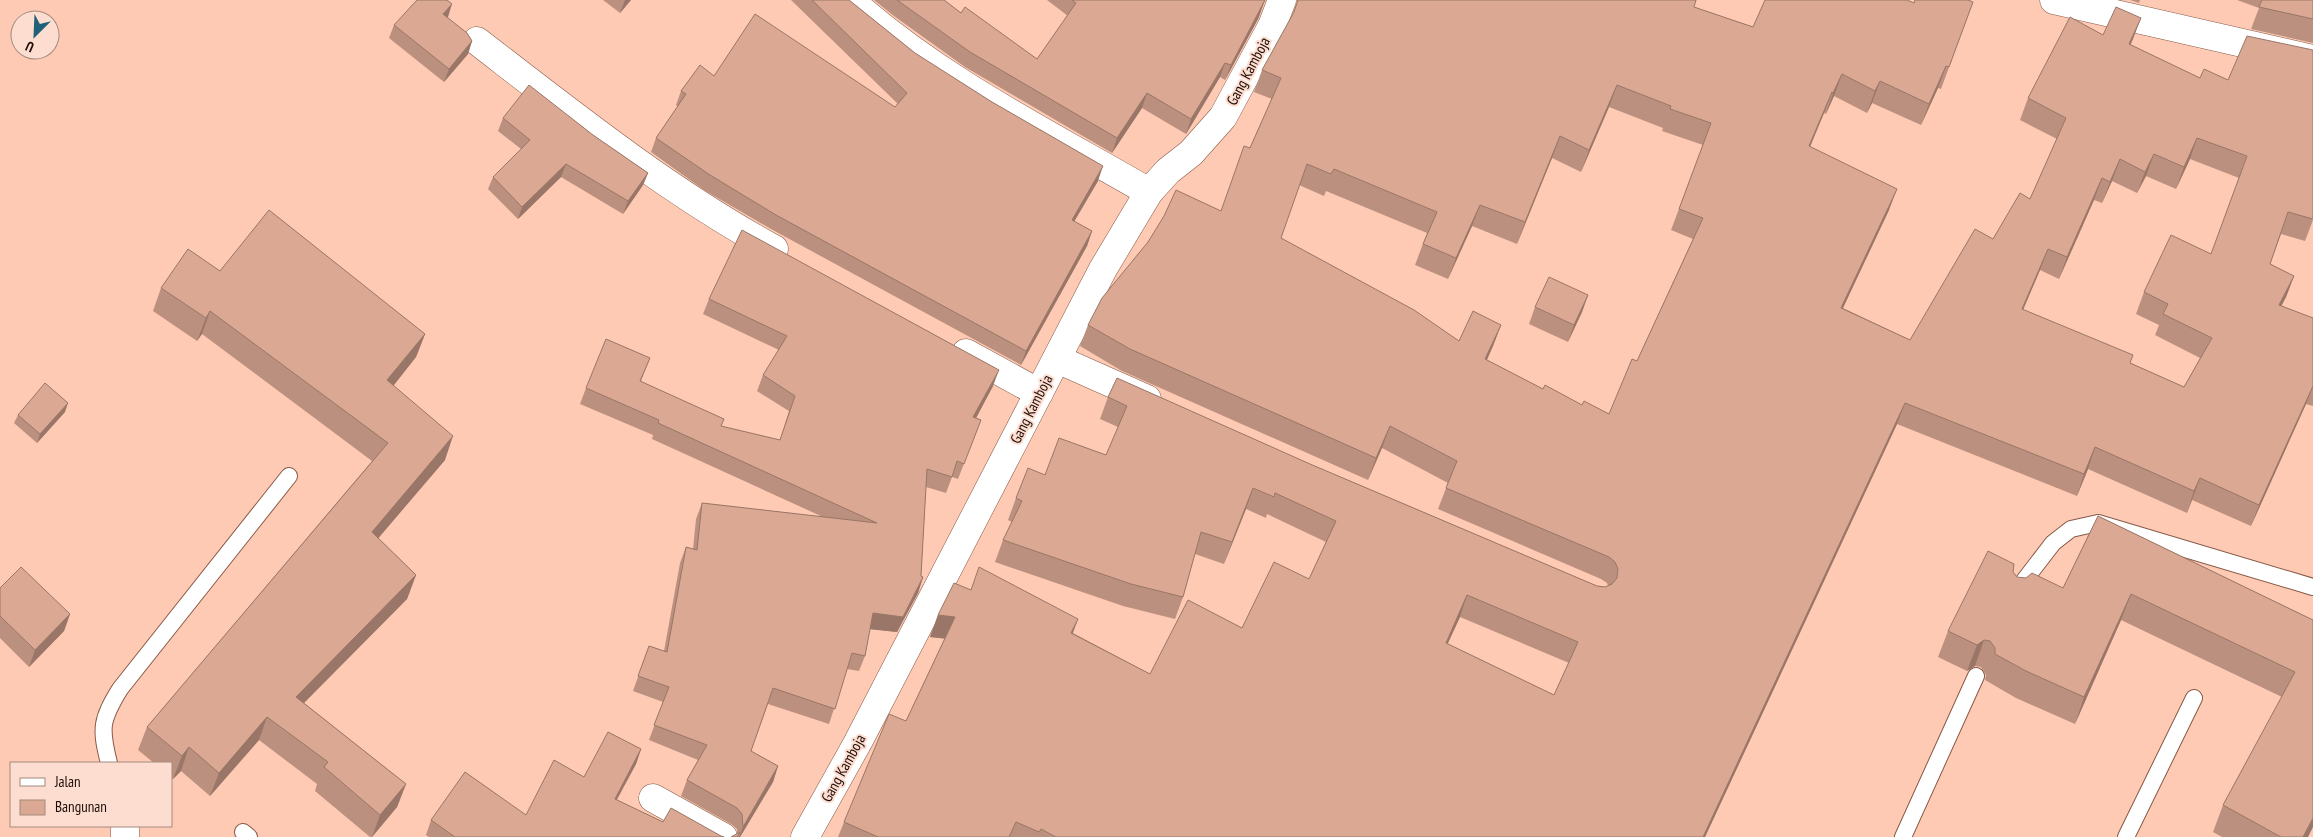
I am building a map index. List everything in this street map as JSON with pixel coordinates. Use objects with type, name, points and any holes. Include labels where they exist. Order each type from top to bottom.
[{"type":"street","points":[[850,0],[870,18],[966,87],[1149,192]]},
{"type":"street","name":"Gang Kamboja","points":[[805,837],[858,742],[1103,269],[1149,192],[1168,171],[1192,152],[1223,117],[1272,26],[1282,0]]},
{"type":"street","points":[[2054,0],[2313,59]]},
{"type":"street","points":[[477,41],[598,135],[696,203],[798,262]]},
{"type":"street","points":[[944,342],[1039,392]]},
{"type":"street","points":[[1057,359],[1173,411]]},
{"type":"street","points":[[653,798],[723,837]]},
{"type":"lane","points":[[109,762],[102,739],[106,712],[120,689],[289,476]]},
{"type":"lane","points":[[2013,595],[2053,543],[2071,529],[2098,523],[2313,587]]},
{"type":"lane","points":[[1903,837],[1976,676]]},
{"type":"lane","points":[[2126,837],[2194,698]]},
{"type":"building","points":[[417,0],[447,0],[452,4],[443,14],[467,33],[472,41],[449,69],[394,25]]},
{"type":"building","points":[[812,0],[849,0],[915,53],[992,102],[1103,166],[1072,220],[1092,231],[1026,351],[776,215],[710,175],[656,138],[686,94],[681,91],[700,65],[714,76],[755,14],[895,107],[907,93]]},
{"type":"building","points":[[897,0],[944,0],[961,13],[965,7],[1037,59],[1076,3],[1072,0],[1265,0],[1231,65],[1225,63],[1191,119],[1147,93],[1117,138],[970,52]]},
{"type":"building","points":[[1298,0],[1696,0],[1694,7],[1753,27],[1765,0],[1907,0],[1914,3],[1915,0],[1968,0],[1973,2],[1949,67],[1946,66],[1929,104],[1880,81],[1875,91],[1842,74],[1832,92],[1809,146],[1897,189],[1841,308],[1910,340],[1975,229],[1993,239],[2020,193],[2030,199],[2066,118],[2028,98],[2070,17],[2103,35],[2116,7],[2141,18],[2129,44],[2200,78],[2204,69],[2228,80],[2247,36],[2313,50],[2313,219],[2288,212],[2270,264],[2294,276],[2279,305],[2313,318],[2313,386],[2259,505],[2200,478],[2194,491],[2095,447],[2084,474],[1905,403],[1703,837],[1056,837],[1041,829],[1039,832],[1016,822],[1009,837],[878,837],[844,822],[889,714],[906,721],[955,617],[938,615],[954,583],[971,590],[979,567],[1078,619],[1071,633],[1150,674],[1188,600],[1242,628],[1274,562],[1309,579],[1336,521],[1275,493],[1274,497],[1253,488],[1232,542],[1201,532],[1183,597],[1131,584],[1003,540],[1022,501],[1016,498],[1028,468],[1045,475],[1059,438],[1106,455],[1127,406],[1108,397],[1117,378],[1310,464],[1597,586],[1605,587],[1612,584],[1617,578],[1618,569],[1615,562],[1609,557],[1446,488],[1457,461],[1390,426],[1376,458],[1130,349],[1088,325],[1102,298],[1148,242],[1164,216],[1176,190],[1221,211],[1244,146],[1250,148],[1281,78],[1262,70],[1294,12]],"holes":[[[1617,85],[1671,106],[1670,109],[1711,123],[1679,209],[1703,218],[1637,361],[1632,359],[1609,414],[1584,401],[1582,405],[1545,385],[1543,389],[1485,359],[1501,325],[1473,311],[1459,341],[1414,310],[1281,238],[1307,164],[1331,174],[1334,169],[1437,212],[1423,244],[1456,258],[1480,205],[1525,222],[1560,136],[1589,150]],[[2197,138],[2247,156],[2211,254],[2171,235],[2144,292],[2168,304],[2163,314],[2212,338],[2184,387],[2130,363],[2133,355],[2022,309],[2048,249],[2067,257],[2102,178],[2110,182],[2120,159],[2145,172],[2154,154],[2184,167]],[[1467,595],[1578,642],[1554,695],[1446,643]]]},
{"type":"building","points":[[2262,0],[2313,0],[2313,19],[2259,7]]},
{"type":"building","points":[[529,85],[593,135],[648,173],[628,201],[566,164],[522,207],[493,177],[530,140],[503,118]]},
{"type":"building","points":[[269,210],[425,334],[387,380],[453,436],[372,532],[416,575],[296,697],[406,784],[380,815],[324,767],[328,762],[267,717],[219,773],[189,747],[182,756],[147,727],[388,443],[210,311],[206,318],[161,288],[188,249],[220,271]]},
{"type":"building","points":[[742,230],[999,370],[973,417],[981,420],[964,464],[957,461],[952,477],[927,469],[921,576],[923,577],[903,617],[873,613],[865,656],[852,653],[835,709],[773,688],[751,751],[778,766],[743,827],[742,814],[737,808],[687,780],[707,745],[654,725],[669,687],[638,676],[649,646],[667,652],[686,547],[697,550],[702,503],[877,523],[658,423],[659,420],[586,388],[606,339],[650,358],[640,381],[724,419],[721,426],[780,440],[795,396],[763,375],[787,336],[709,299]]},
{"type":"building","points":[[1549,277],[1588,295],[1574,325],[1535,307]]},
{"type":"building","points":[[45,383],[68,403],[40,434],[18,415]]},
{"type":"building","points":[[2098,516],[2313,620],[2313,818],[2303,837],[2281,837],[2223,805],[2295,672],[2131,594],[2084,697],[2026,671],[1995,654],[1995,648],[1990,641],[1984,640],[1977,645],[1948,631],[1988,551],[2014,564],[2013,572],[2017,577],[2026,578],[2032,573],[2063,588]]},
{"type":"building","points":[[21,567],[70,614],[35,650],[0,616],[0,588]]},
{"type":"building","points":[[608,732],[641,749],[615,799],[663,822],[671,808],[724,837],[455,837],[431,820],[465,772],[526,815],[554,760],[584,777]]}]
